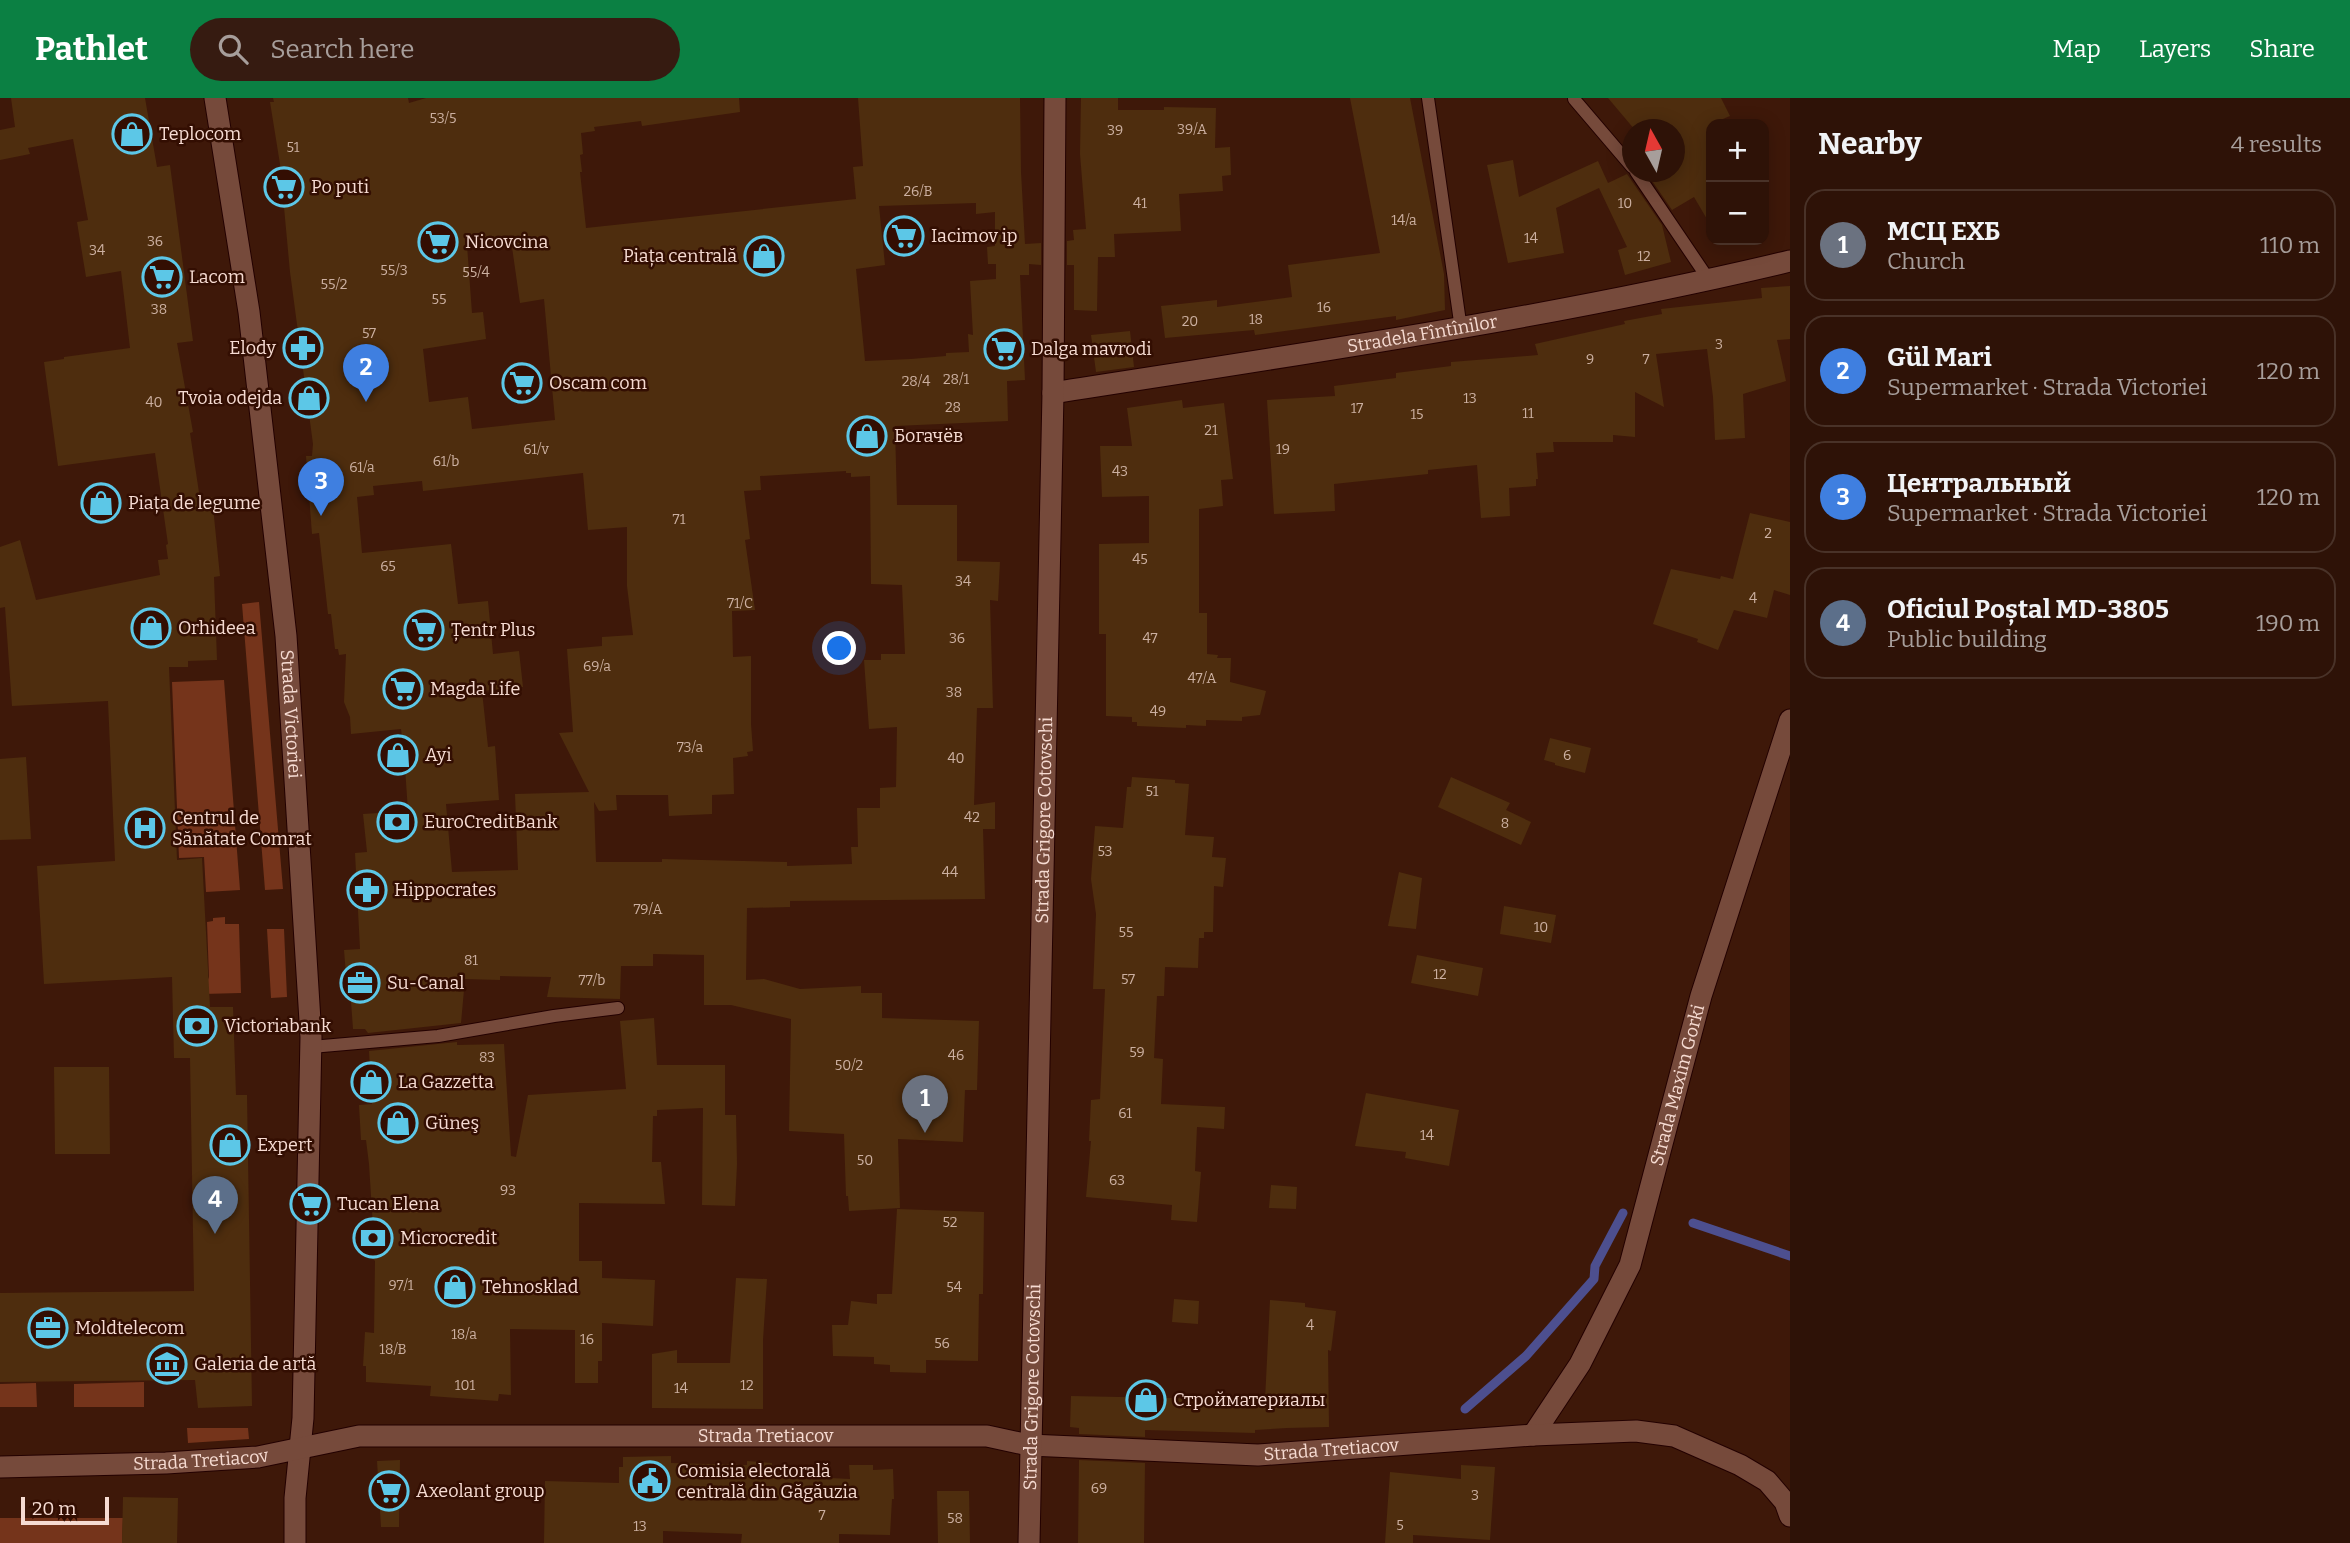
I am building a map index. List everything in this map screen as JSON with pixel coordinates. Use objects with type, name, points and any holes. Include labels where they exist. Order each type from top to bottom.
[{"type":"street","name":"Strada Victoriei","points":[[215,98],[249,312],[286,636],[311,1046],[303,1418],[295,1498],[295,1543]]},
{"type":"street","name":"Strada Grigore Cotovschi","points":[[1029,1543],[1053,393],[1055,98]]},
{"type":"street","name":"Stradela Fîntînilor","points":[[1053,393],[1461,329],[1709,281],[1790,261]]},
{"type":"street","name":"Strada Maxim Gorki","points":[[1533,1435],[1580,1364],[1630,1265],[1701,996],[1790,720]]},
{"type":"street","name":"Strada Tretiacov","points":[[0,1467],[166,1463],[258,1457],[359,1436],[987,1436],[1029,1445],[1258,1455],[1533,1435],[1636,1431],[1674,1436],[1740,1465],[1767,1481],[1785,1502],[1790,1516]]},
{"type":"lane","points":[[1428,98],[1461,329]]},
{"type":"lane","points":[[1574,99],[1622,155]]},
{"type":"lane","points":[[1643,182],[1709,281]]},
{"type":"lane","points":[[311,1046],[438,1036],[618,1008]]},
{"type":"shaded area","points":[[259,602],[283,889],[265,890],[242,604]]},
{"type":"shaded area","points":[[224,680],[240,890],[206,892],[204,857],[179,858],[172,682]]},
{"type":"shaded area","points":[[225,917],[225,924],[239,924],[241,993],[202,994],[209,977],[207,922],[213,921],[213,918]]},
{"type":"shaded area","points":[[267,929],[284,929],[287,997],[271,998]]},
{"type":"shaded area","points":[[144,1382],[144,1407],[74,1407],[74,1384]]},
{"type":"shaded area","points":[[36,1383],[37,1407],[0,1407],[0,1384]]},
{"type":"shaded area","points":[[187,1428],[248,1428],[249,1439],[188,1443]]},
{"type":"shaded area","points":[[0,1518],[123,1518],[122,1543],[0,1543]]},
{"type":"building","points":[[11,98],[145,98],[157,167],[170,165],[193,341],[177,343],[193,432],[190,433],[200,499],[212,497],[220,576],[214,577],[217,660],[188,661],[188,667],[169,667],[177,860],[202,858],[210,1007],[233,1007],[236,1095],[247,1095],[252,1406],[198,1408],[195,1380],[0,1382],[0,1293],[194,1291],[190,1058],[174,1058],[172,977],[44,984],[37,866],[115,861],[108,701],[12,706],[5,607],[0,608],[0,547],[20,540],[36,600],[160,575],[158,560],[168,559],[168,544],[155,453],[58,466],[44,362],[130,348],[121,271],[86,277],[77,222],[88,220],[73,139],[28,148],[30,154],[0,160],[0,130],[15,127]]},
{"type":"building","points":[[273,98],[408,98],[409,103],[426,98],[739,98],[740,112],[642,126],[641,121],[594,127],[595,131],[581,133],[583,154],[580,155],[580,172],[586,228],[856,199],[853,167],[863,166],[858,98],[1020,98],[1025,244],[1041,243],[1041,265],[1029,264],[1029,275],[1020,275],[1025,380],[1007,381],[1008,421],[895,426],[897,505],[957,505],[957,561],[1000,562],[998,601],[990,600],[993,708],[977,708],[974,805],[995,802],[995,829],[983,829],[985,899],[790,901],[790,907],[747,908],[746,980],[764,979],[800,989],[861,986],[861,993],[882,993],[882,1018],[979,1021],[977,1090],[965,1090],[963,1142],[898,1139],[900,1208],[849,1211],[844,1134],[789,1131],[791,1019],[731,1005],[704,1005],[704,955],[653,954],[653,966],[621,966],[620,999],[547,997],[551,977],[500,976],[500,980],[465,979],[461,1023],[368,1033],[365,1029],[353,1029],[349,974],[346,975],[344,950],[360,949],[355,853],[367,852],[363,814],[408,811],[404,753],[401,729],[351,734],[350,717],[344,702],[346,654],[339,655],[338,649],[335,649],[331,614],[328,614],[319,533],[312,534],[306,456],[312,456],[313,444],[290,272],[280,164],[270,102],[274,102]],"holes":[[[976,203],[976,214],[995,212],[995,246],[987,247],[988,264],[996,264],[996,279],[970,281],[973,335],[968,334],[969,352],[865,361],[856,269],[885,265],[879,206]],[[511,240],[520,303],[544,299],[555,420],[472,429],[468,397],[429,402],[423,349],[486,339],[483,312],[472,313],[467,245]],[[846,471],[851,473],[851,477],[870,476],[871,584],[902,585],[905,654],[881,654],[881,660],[864,660],[869,729],[897,727],[896,787],[880,788],[880,808],[857,808],[858,847],[851,847],[852,864],[787,866],[787,862],[662,859],[662,862],[596,862],[594,802],[599,811],[617,810],[616,795],[668,795],[669,816],[712,814],[712,795],[734,794],[733,758],[748,756],[747,752],[753,751],[751,656],[733,657],[732,611],[755,610],[745,540],[750,539],[744,491],[761,490],[760,476]],[[583,473],[588,530],[627,527],[627,586],[633,635],[602,637],[602,646],[567,649],[573,732],[559,733],[589,792],[515,794],[518,870],[452,872],[446,804],[499,800],[495,746],[488,747],[482,691],[523,687],[519,651],[493,654],[488,601],[458,604],[451,544],[362,553],[357,497],[374,495],[373,486],[422,481],[423,491]]]},
{"type":"building","points":[[1081,98],[1118,98],[1118,110],[1216,108],[1215,148],[1230,147],[1231,175],[1222,176],[1223,191],[1179,194],[1181,231],[1114,234],[1115,257],[1098,257],[1097,311],[1074,310],[1074,265],[1067,265],[1067,241],[1074,240],[1073,230],[1086,229],[1080,154]]},
{"type":"building","points":[[1350,98],[1410,98],[1444,274],[1445,310],[1396,320],[1396,316],[1255,335],[1254,330],[1165,338],[1161,306],[1217,300],[1217,307],[1292,297],[1288,265],[1380,253]]},
{"type":"building","points":[[1608,98],[1721,98],[1730,116],[1706,119],[1706,217],[1694,197],[1672,210],[1653,182],[1685,182],[1685,119],[1626,119]]},
{"type":"building","points":[[1513,160],[1519,197],[1598,161],[1608,183],[1622,176],[1622,182],[1632,182],[1662,225],[1671,262],[1625,275],[1618,250],[1627,247],[1599,188],[1556,208],[1564,253],[1508,263],[1487,165]]},
{"type":"building","points":[[1790,286],[1790,339],[1777,340],[1786,381],[1743,394],[1745,438],[1715,440],[1707,349],[1656,354],[1664,407],[1635,392],[1635,437],[1613,435],[1613,442],[1553,442],[1554,452],[1536,453],[1536,486],[1509,488],[1510,516],[1481,518],[1477,465],[1428,470],[1428,474],[1334,484],[1335,511],[1274,514],[1267,400],[1335,396],[1334,386],[1396,378],[1396,373],[1451,366],[1451,362],[1538,355],[1535,344],[1662,314],[1661,309],[1762,298],[1761,288]]},
{"type":"building","points":[[1130,331],[1134,367],[1096,372],[1091,335]]},
{"type":"building","points":[[1182,400],[1183,408],[1224,403],[1233,479],[1221,480],[1223,506],[1199,509],[1199,613],[1207,613],[1207,654],[1218,655],[1217,658],[1231,658],[1230,682],[1266,691],[1260,715],[1242,717],[1242,721],[1206,720],[1206,726],[1186,725],[1186,728],[1137,726],[1137,722],[1132,722],[1132,717],[1106,716],[1106,634],[1099,634],[1099,544],[1149,543],[1149,496],[1102,497],[1100,446],[1132,446],[1127,408]]},
{"type":"building","points":[[1750,513],[1790,522],[1790,595],[1774,590],[1767,618],[1734,610],[1718,650],[1697,642],[1698,639],[1653,624],[1671,569],[1733,579]]},
{"type":"building","points":[[1550,738],[1591,748],[1585,773],[1544,760]]},
{"type":"building","points":[[26,757],[31,839],[0,840],[0,759]]},
{"type":"building","points":[[1132,777],[1175,780],[1175,783],[1189,784],[1185,835],[1214,837],[1212,857],[1226,858],[1223,887],[1214,886],[1213,932],[1204,932],[1204,938],[1199,938],[1198,968],[1165,967],[1164,996],[1157,996],[1154,1058],[1163,1059],[1161,1104],[1225,1107],[1224,1129],[1197,1127],[1195,1171],[1201,1172],[1197,1222],[1171,1220],[1172,1205],[1086,1197],[1091,1141],[1091,1100],[1100,1099],[1105,989],[1093,989],[1096,914],[1091,879],[1095,826],[1123,828],[1127,787],[1131,787]]},
{"type":"building","points":[[1451,777],[1510,803],[1506,810],[1531,822],[1521,845],[1438,807]]},
{"type":"building","points":[[1399,872],[1422,878],[1416,929],[1388,926]]},
{"type":"building","points":[[1504,906],[1556,915],[1551,943],[1500,934]]},
{"type":"building","points":[[1417,955],[1483,968],[1478,996],[1411,983]]},
{"type":"building","points":[[654,1018],[657,1065],[725,1065],[725,1115],[736,1115],[737,1164],[735,1206],[702,1205],[703,1108],[657,1110],[657,1116],[653,1116],[652,1162],[661,1162],[665,1204],[579,1203],[579,1261],[602,1261],[602,1278],[655,1280],[653,1326],[602,1323],[602,1361],[598,1361],[598,1383],[575,1383],[575,1330],[510,1329],[511,1395],[499,1394],[498,1401],[430,1396],[431,1386],[366,1382],[366,1366],[363,1366],[365,1332],[374,1333],[375,1261],[365,1249],[366,1234],[373,1227],[369,1164],[366,1140],[361,1140],[359,1105],[372,1104],[369,1051],[457,1042],[457,1045],[504,1044],[511,1156],[516,1157],[528,1095],[626,1089],[620,1021]]},
{"type":"building","points":[[54,1067],[109,1067],[110,1154],[55,1154]]},
{"type":"building","points":[[1366,1093],[1459,1110],[1449,1166],[1405,1158],[1406,1152],[1355,1146]]},
{"type":"building","points":[[1271,1185],[1297,1187],[1296,1209],[1269,1208]]},
{"type":"building","points":[[897,1209],[984,1212],[983,1294],[979,1294],[978,1361],[926,1360],[926,1373],[890,1372],[890,1365],[874,1364],[874,1357],[833,1356],[832,1325],[848,1325],[851,1301],[877,1304],[877,1294],[892,1294]]},
{"type":"building","points":[[736,1278],[767,1279],[763,1340],[763,1409],[652,1408],[652,1354],[677,1350],[677,1363],[730,1363]]},
{"type":"building","points":[[1174,1299],[1199,1301],[1198,1324],[1172,1322]]},
{"type":"building","points":[[1270,1300],[1305,1303],[1305,1307],[1336,1311],[1331,1351],[1328,1350],[1329,1427],[1255,1430],[1255,1433],[1145,1430],[1145,1437],[1079,1434],[1079,1428],[1070,1427],[1071,1396],[1265,1400]]},
{"type":"building","points":[[671,1456],[671,1463],[772,1463],[771,1475],[850,1479],[849,1465],[873,1465],[873,1470],[893,1469],[894,1499],[890,1535],[839,1534],[839,1543],[741,1543],[742,1534],[663,1531],[663,1543],[544,1543],[545,1481],[619,1483],[619,1467],[623,1467],[623,1457]]},
{"type":"building","points":[[400,1460],[399,1527],[381,1527],[377,1461]]},
{"type":"building","points":[[1079,1460],[1145,1463],[1144,1543],[1078,1543]]},
{"type":"building","points":[[1461,1465],[1495,1467],[1490,1540],[1413,1535],[1413,1543],[1385,1543],[1390,1472],[1461,1479]]},
{"type":"building","points":[[937,1491],[969,1491],[970,1543],[938,1543]]},
{"type":"building","points":[[123,1497],[178,1498],[177,1543],[122,1543]]},
{"type":"waterway","points":[[1465,1409],[1526,1356],[1594,1279],[1595,1266],[1623,1213]]},
{"type":"waterway","points":[[1693,1223],[1790,1256]]},
{"type":"place","name":"Teplocom","points":[[132,134]]},
{"type":"place","name":"Po puti","points":[[284,187]]},
{"type":"place","name":"Iacimov ip","points":[[904,236]]},
{"type":"place","name":"Nicovcina","points":[[438,242]]},
{"type":"place","name":"Piața centrală","points":[[764,256]]},
{"type":"place","name":"Lacom","points":[[162,277]]},
{"type":"place","name":"Elody","points":[[303,348]]},
{"type":"place","name":"Dalga mavrodi","points":[[1004,349]]},
{"type":"place","name":"Oscam com","points":[[522,383]]},
{"type":"place","name":"Tvoia odejda","points":[[309,398]]},
{"type":"place","name":"Gül Mari","points":[[366,402]]},
{"type":"place","name":"Богачёв","points":[[867,436]]},
{"type":"place","name":"Piața de legume","points":[[101,503]]},
{"type":"place","name":"Центральный","points":[[321,516]]},
{"type":"place","name":"Orhideea","points":[[151,628]]},
{"type":"place","name":"Țentr Plus","points":[[424,630]]},
{"type":"place","name":"Magda Life","points":[[403,689]]},
{"type":"place","name":"Ayi","points":[[398,755]]},
{"type":"place","name":"EuroCreditBank","points":[[397,822]]},
{"type":"place","name":"Centrul de Sănătate Comrat","points":[[145,828]]},
{"type":"place","name":"Hippocrates","points":[[367,890]]},
{"type":"place","name":"Su-Canal","points":[[360,983]]},
{"type":"place","name":"Victoriabank","points":[[197,1026]]},
{"type":"place","name":"La Gazzetta","points":[[371,1082]]},
{"type":"place","name":"Güneş","points":[[398,1123]]},
{"type":"place","name":"МСЦ ЕХБ","points":[[925,1133]]},
{"type":"place","name":"Expert","points":[[230,1145]]},
{"type":"place","name":"Tucan Elena","points":[[310,1204]]},
{"type":"place","name":"Oficiul Poștal MD-3805","points":[[215,1234]]},
{"type":"place","name":"Microcredit","points":[[373,1238]]},
{"type":"place","name":"Tehnosklad","points":[[455,1287]]},
{"type":"place","name":"Moldtelecom","points":[[48,1328]]},
{"type":"place","name":"Galeria de artă","points":[[167,1364]]},
{"type":"place","name":"Стройматериалы","points":[[1146,1400]]},
{"type":"place","name":"Comisia electorală centrală din Găgăuzia","points":[[650,1481]]},
{"type":"place","name":"Axeolant group","points":[[389,1491]]}]
